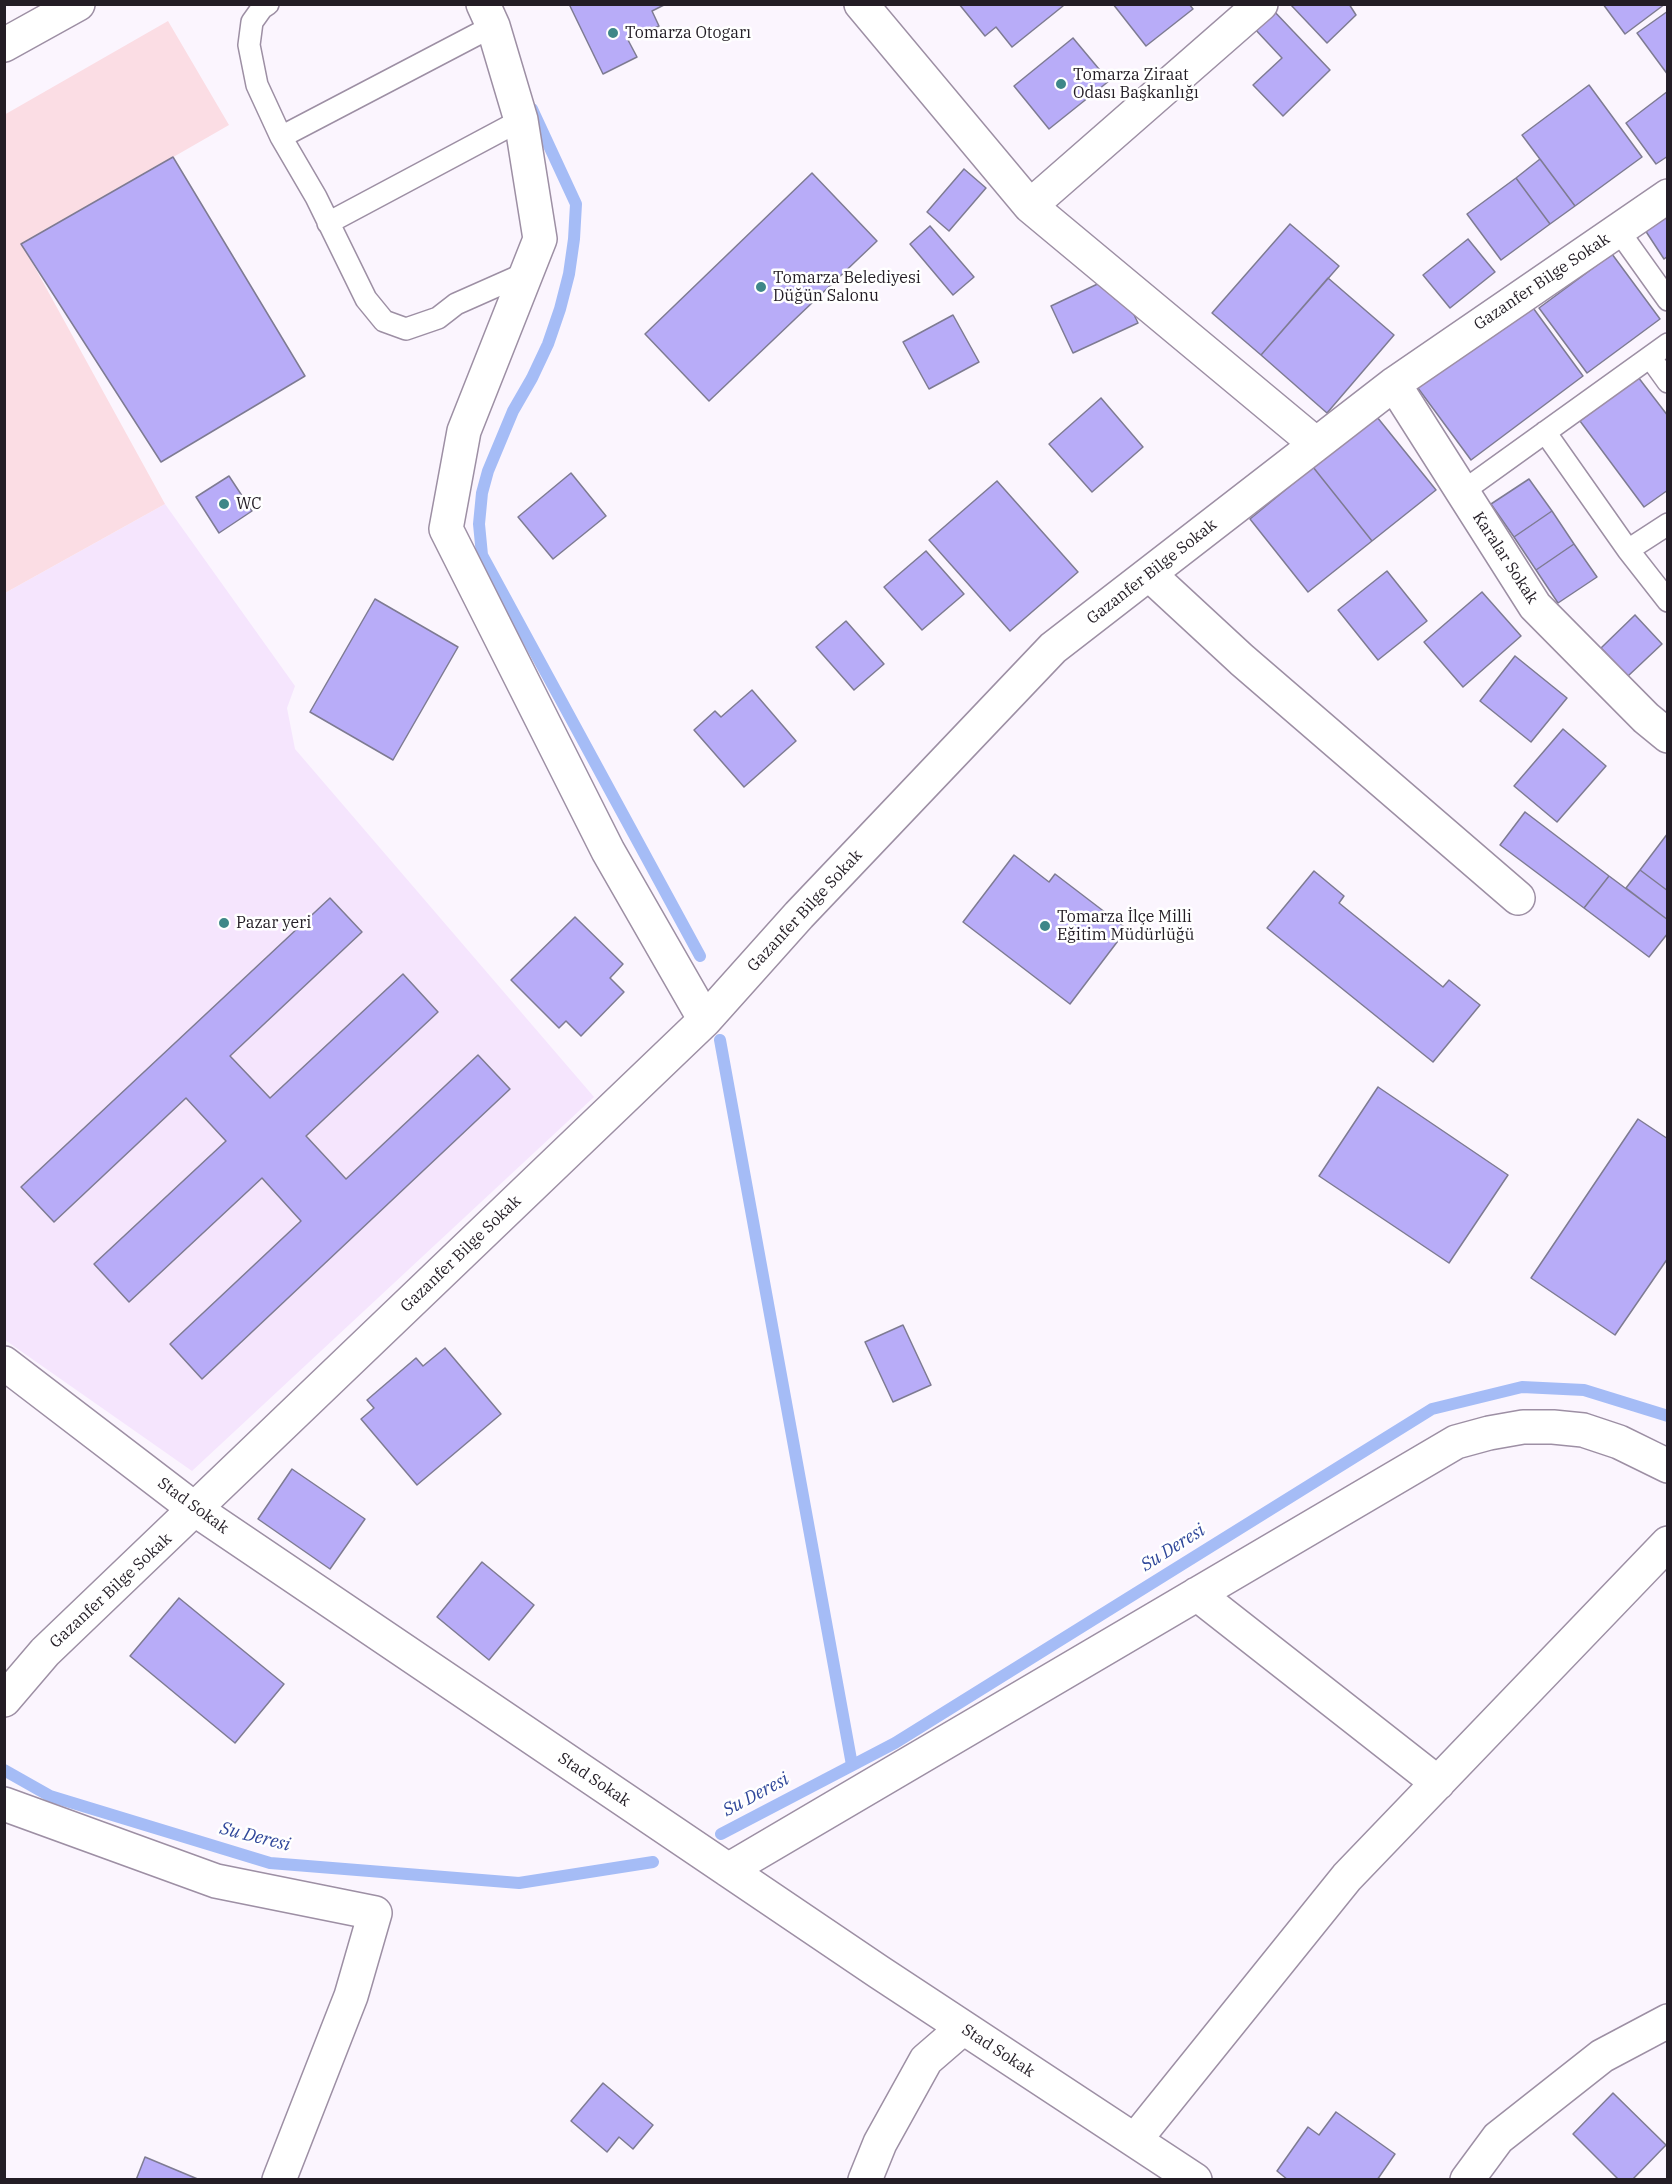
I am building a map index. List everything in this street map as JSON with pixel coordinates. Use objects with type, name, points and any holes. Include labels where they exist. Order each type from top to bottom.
[{"type":"street","points":[[4,45],[78,4]]},
{"type":"street","points":[[861,4],[1030,206],[1316,444]]},
{"type":"street","points":[[1030,206],[1261,4]]},
{"type":"street","points":[[488,15],[521,120],[540,239],[464,431],[446,529],[608,851],[705,1020]]},
{"type":"street","name":"Gazanfer Bilge Sokak","points":[[4,1700],[45,1652],[196,1510],[705,1020],[799,915],[1053,648],[1394,384],[1668,196]]},
{"type":"street","name":"Karalar Sokak","points":[[1394,384],[1535,606],[1646,718],[1668,736]]},
{"type":"street","points":[[1149,574],[1242,660],[1518,898]]},
{"type":"street","name":"Stad Sokak","points":[[4,1363],[196,1510],[963,2028],[1196,2180]]},
{"type":"street","points":[[728,1870],[1456,1442],[1523,1427],[1583,1430],[1619,1442],[1668,1466]]},
{"type":"street","points":[[1135,2140],[1347,1877],[1668,1543]]},
{"type":"street","points":[[1197,1594],[1438,1783]]},
{"type":"street","points":[[4,1804],[216,1881],[375,1913],[351,1996],[279,2180]]},
{"type":"street","points":[[1467,2180],[1498,2138],[1602,2056],[1668,2021]]},
{"type":"street","points":[[865,2180],[880,2143],[926,2060],[963,2028]]},
{"type":"lane","points":[[268,4],[262,8],[252,22],[249,45],[257,85],[281,137],[366,299],[384,321],[406,329],[438,318],[456,304],[526,273]]},
{"type":"lane","points":[[281,137],[488,15]]},
{"type":"lane","points":[[328,223],[521,120]]},
{"type":"lane","points":[[1618,230],[1668,300]]},
{"type":"lane","points":[[1462,492],[1668,344]]},
{"type":"lane","points":[[1650,357],[1668,382]]},
{"type":"lane","points":[[1545,432],[1628,550],[1668,601]]},
{"type":"lane","points":[[1628,550],[1668,524]]},
{"type":"shaded area","points":[[168,21],[229,125],[22,244],[165,504],[5,593],[4,115]]},
{"type":"shaded area","name":"Pazar yeri","points":[[165,504],[295,686],[287,708],[295,749],[594,1097],[192,1471],[5,1340],[5,593]]},
{"type":"building","name":"Tomarza Otogarı","points":[[569,4],[666,4],[652,11],[659,26],[628,40],[637,57],[603,74]]},
{"type":"building","points":[[959,4],[1062,4],[1063,6],[1012,47],[996,27],[985,36]]},
{"type":"building","points":[[1113,4],[1189,4],[1193,9],[1146,46]]},
{"type":"building","points":[[1290,4],[1349,4],[1356,15],[1327,43]]},
{"type":"building","points":[[1603,4],[1665,4],[1625,34]]},
{"type":"building","points":[[1272,9],[1330,70],[1283,116],[1253,85],[1282,58],[1253,27]]},
{"type":"building","points":[[1668,11],[1668,75],[1637,33]]},
{"type":"building","name":"Tomarza Ziraat Odası Başkanlığı","points":[[1073,38],[1109,81],[1049,129],[1014,86]]},
{"type":"building","points":[[1589,85],[1642,157],[1575,206],[1522,135]]},
{"type":"building","points":[[1668,91],[1668,156],[1656,164],[1626,123]]},
{"type":"building","points":[[173,157],[305,376],[161,462],[21,244]]},
{"type":"building","points":[[1540,159],[1575,206],[1550,224],[1516,178]]},
{"type":"building","points":[[964,169],[986,188],[949,231],[927,212]]},
{"type":"building","name":"Tomarza Belediyesi Düğün Salonu","points":[[812,173],[877,241],[709,401],[645,334]]},
{"type":"building","points":[[1516,178],[1550,224],[1501,260],[1467,214]]},
{"type":"building","points":[[1668,215],[1668,256],[1664,259],[1645,230]]},
{"type":"building","points":[[1290,224],[1339,266],[1261,355],[1212,313]]},
{"type":"building","points":[[930,226],[974,277],[953,295],[910,244]]},
{"type":"building","points":[[1468,239],[1495,272],[1450,308],[1423,275]]},
{"type":"building","points":[[1612,254],[1660,319],[1587,373],[1539,308]]},
{"type":"building","points":[[1328,278],[1394,335],[1327,413],[1261,355]]},
{"type":"building","points":[[1106,280],[1115,299],[1124,294],[1138,323],[1073,353],[1051,306]]},
{"type":"building","points":[[1528,301],[1583,376],[1471,460],[1415,384]]},
{"type":"building","points":[[953,315],[979,362],[929,389],[903,342]]},
{"type":"building","points":[[1638,377],[1668,416],[1668,490],[1644,507],[1580,421]]},
{"type":"building","points":[[1101,398],[1143,447],[1092,492],[1049,444]]},
{"type":"building","points":[[1377,417],[1436,490],[1372,541],[1313,467]]},
{"type":"building","points":[[1313,467],[1372,541],[1308,592],[1250,519]]},
{"type":"building","points":[[571,473],[606,516],[553,559],[518,517]]},
{"type":"building","name":"WC","points":[[229,476],[252,511],[219,533],[196,497]]},
{"type":"building","points":[[1529,479],[1552,511],[1514,537],[1491,504]]},
{"type":"building","points":[[997,481],[1078,572],[1010,631],[929,540]]},
{"type":"building","points":[[1552,511],[1574,544],[1536,570],[1514,537]]},
{"type":"building","points":[[1574,544],[1597,577],[1558,603],[1536,570]]},
{"type":"building","points":[[926,551],[964,594],[922,630],[884,587]]},
{"type":"building","points":[[1387,571],[1427,621],[1378,660],[1338,610]]},
{"type":"building","points":[[1482,592],[1521,636],[1463,687],[1424,642]]},
{"type":"building","points":[[375,599],[458,647],[393,760],[310,712]]},
{"type":"building","points":[[1635,615],[1662,644],[1628,676],[1601,648]]},
{"type":"building","points":[[846,621],[884,664],[854,690],[816,647]]},
{"type":"building","points":[[1515,656],[1567,698],[1531,742],[1480,701]]},
{"type":"building","points":[[752,690],[796,741],[744,787],[694,730],[715,711],[721,717]]},
{"type":"building","points":[[1563,729],[1606,766],[1557,822],[1514,786]]},
{"type":"building","points":[[1525,812],[1609,876],[1584,908],[1500,845]]},
{"type":"building","points":[[1668,833],[1668,891],[1640,870]]},
{"type":"building","name":"Tomarza İlçe Milli Eğitim Müdürlüğü","points":[[1014,855],[1049,882],[1055,874],[1127,929],[1070,1004],[963,922]]},
{"type":"building","points":[[1640,870],[1668,891],[1668,920],[1626,888]]},
{"type":"building","points":[[1314,871],[1344,896],[1339,903],[1443,987],[1449,980],[1480,1005],[1433,1062],[1267,928]]},
{"type":"building","points":[[1609,876],[1668,920],[1668,933],[1649,957],[1584,908]]},
{"type":"building","points":[[330,898],[362,932],[230,1056],[270,1098],[403,974],[438,1012],[306,1136],[346,1179],[478,1055],[510,1089],[202,1379],[170,1344],[301,1221],[262,1178],[129,1302],[94,1264],[226,1141],[186,1098],[54,1222],[21,1187]]},
{"type":"building","points":[[575,917],[623,964],[610,978],[624,992],[581,1036],[566,1021],[559,1028],[511,980]]},
{"type":"building","points":[[1378,1087],[1508,1175],[1449,1263],[1319,1176]]},
{"type":"building","points":[[1638,1119],[1668,1139],[1668,1258],[1615,1335],[1531,1278]]},
{"type":"building","points":[[903,1325],[931,1385],[893,1402],[865,1342]]},
{"type":"building","points":[[445,1348],[501,1414],[417,1485],[361,1419],[374,1408],[367,1400],[416,1358],[423,1366]]},
{"type":"building","points":[[292,1469],[365,1519],[330,1569],[258,1519]]},
{"type":"building","points":[[482,1562],[534,1605],[489,1660],[437,1617]]},
{"type":"building","points":[[179,1598],[284,1684],[235,1743],[130,1656]]},
{"type":"building","points":[[603,2083],[653,2125],[633,2149],[619,2137],[607,2152],[571,2121]]},
{"type":"building","points":[[1613,2093],[1666,2145],[1632,2180],[1619,2180],[1573,2134]]},
{"type":"building","points":[[1336,2112],[1395,2154],[1377,2180],[1288,2180],[1277,2171],[1308,2127],[1319,2135]]},
{"type":"building","points":[[145,2157],[200,2180],[136,2180]]},
{"type":"waterway","points":[[532,109],[576,204],[574,239],[569,274],[548,344],[513,411],[488,471],[482,493],[479,524],[482,555],[700,956]]},
{"type":"waterway","points":[[720,1040],[852,1765]]},
{"type":"waterway","name":"Su Deresi","points":[[721,1834],[895,1743],[1432,1409],[1522,1387],[1584,1390],[1668,1416]]},
{"type":"waterway","name":"Su Deresi","points":[[4,1770],[50,1796],[270,1863],[519,1883],[653,1862]]},
{"type":"place","name":"Tomarza Otogarı","points":[[613,33]]},
{"type":"place","name":"Tomarza Ziraat Odası Başkanlığı","points":[[1061,84]]},
{"type":"place","name":"Tomarza Belediyesi Düğün Salonu","points":[[761,287]]},
{"type":"place","name":"WC","points":[[224,504]]},
{"type":"place","name":"Pazar yeri","points":[[224,923]]},
{"type":"place","name":"Tomarza İlçe Milli Eğitim Müdürlüğü","points":[[1045,926]]}]
